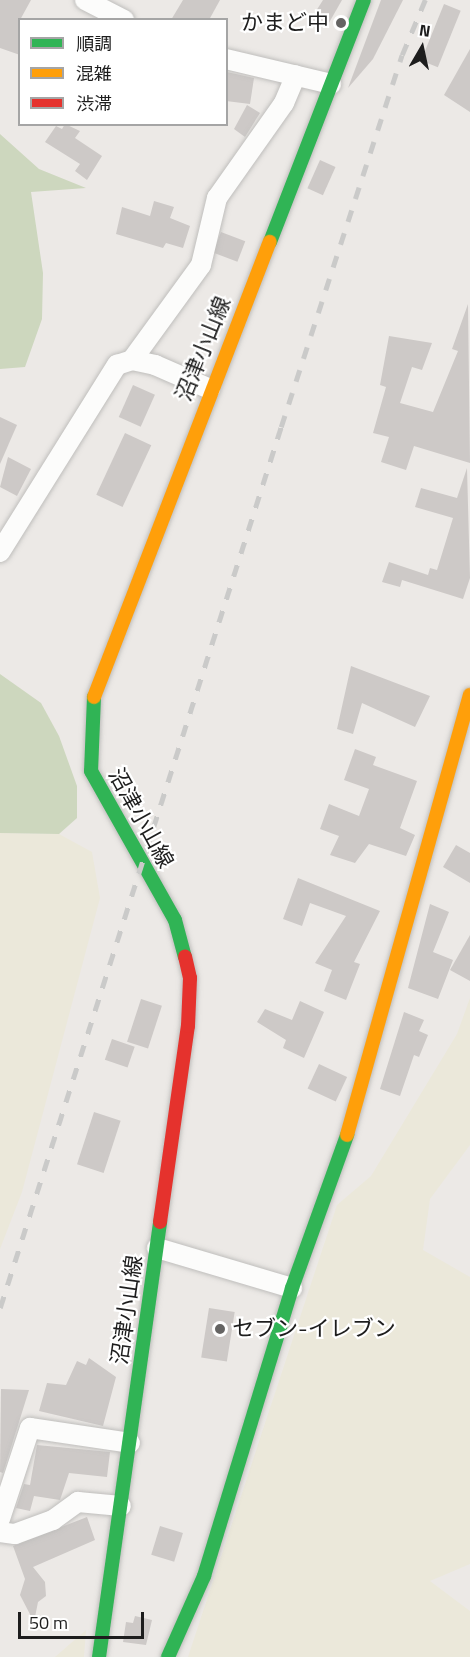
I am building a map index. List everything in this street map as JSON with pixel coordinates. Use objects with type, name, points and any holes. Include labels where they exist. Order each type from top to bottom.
[{"type":"main road","name":"沼津小山線","points":[[99,1657],[130,1443],[190,978],[175,920],[91,771],[87,728],[101,669],[364,0]]},
{"type":"main road","points":[[168,1657],[204,1576],[235,1486],[292,1288],[362,1093],[464,748],[470,695]]},
{"type":"street","points":[[85,0],[120,18]]},
{"type":"street","points":[[228,59],[332,84]]},
{"type":"street","points":[[0,552],[103,381],[117,365],[132,360],[201,265],[217,198],[284,103],[296,75]]},
{"type":"street","points":[[132,360],[210,389]]},
{"type":"street","points":[[156,1248],[292,1288]]},
{"type":"street","points":[[0,1519],[30,1428],[130,1443]]},
{"type":"street","points":[[0,1532],[15,1534],[53,1520],[78,1502],[121,1506]]},
{"type":"shaded area","points":[[0,833],[59,834],[92,852],[100,898],[22,1192],[0,1249]]},
{"type":"shaded area","points":[[470,998],[470,1145],[430,1199],[423,1250],[470,1277],[470,1564],[430,1581],[470,1611],[470,1657],[188,1657],[337,1205],[371,1176],[457,1034]]},
{"type":"shaded area","points":[[86,1630],[84,1657],[55,1657]]},
{"type":"green space","points":[[0,134],[39,169],[86,188],[31,192],[43,273],[42,319],[25,367],[0,369]]},
{"type":"green space","points":[[0,674],[41,703],[59,736],[77,786],[77,818],[59,834],[0,833]]},
{"type":"building","points":[[0,0],[31,0],[21,18],[18,18],[18,54],[0,48]]},
{"type":"building","points":[[183,0],[220,0],[210,18],[172,18]]},
{"type":"building","points":[[323,0],[342,0],[326,28],[311,19]]},
{"type":"building","points":[[381,0],[403,0],[373,59],[348,88]]},
{"type":"building","points":[[444,4],[461,11],[438,67],[421,61]]},
{"type":"building","points":[[470,49],[470,112],[444,95]]},
{"type":"building","points":[[228,72],[254,78],[250,104],[228,101]]},
{"type":"building","points":[[247,105],[260,113],[245,137],[234,129]]},
{"type":"building","points":[[56,126],[62,129],[64,126],[69,126],[80,131],[75,138],[102,156],[87,180],[75,171],[80,164],[45,142]]},
{"type":"building","points":[[320,160],[336,167],[323,195],[307,188]]},
{"type":"building","points":[[154,201],[174,207],[170,218],[190,226],[183,248],[166,243],[163,248],[116,234],[122,207],[150,216]]},
{"type":"building","points":[[221,232],[245,241],[237,262],[213,253]]},
{"type":"building","points":[[468,304],[470,463],[414,446],[406,470],[381,462],[389,437],[373,433],[386,387],[380,385],[389,336],[432,343],[422,370],[412,367],[400,403],[433,412],[458,351],[452,349]]},
{"type":"building","points":[[133,385],[155,395],[141,427],[119,417]]},
{"type":"building","points":[[0,417],[17,425],[0,464]]},
{"type":"building","points":[[125,433],[151,445],[123,507],[96,495]]},
{"type":"building","points":[[8,457],[31,469],[17,496],[0,487]]},
{"type":"building","points":[[467,468],[470,578],[463,599],[402,580],[400,587],[382,582],[389,562],[428,575],[430,568],[437,570],[453,518],[415,507],[421,488],[457,498]]},
{"type":"building","points":[[351,666],[430,696],[415,727],[362,703],[353,734],[337,729]]},
{"type":"building","points":[[355,749],[376,757],[373,765],[417,781],[400,828],[415,835],[406,856],[369,844],[355,863],[330,855],[339,836],[320,829],[329,804],[359,816],[369,789],[344,780]]},
{"type":"building","points":[[456,845],[470,853],[470,883],[443,867]]},
{"type":"building","points":[[298,878],[380,911],[354,962],[360,964],[346,1000],[324,991],[332,970],[315,963],[346,916],[310,903],[302,926],[283,919]]},
{"type":"building","points":[[430,904],[449,912],[433,952],[453,960],[438,999],[408,988]]},
{"type":"building","points":[[470,935],[470,981],[450,970]]},
{"type":"building","points":[[141,999],[162,1006],[148,1049],[127,1042]]},
{"type":"building","points":[[300,1001],[324,1012],[304,1058],[283,1048],[286,1040],[257,1022],[265,1009],[292,1020]]},
{"type":"building","points":[[404,1012],[424,1020],[419,1031],[428,1035],[419,1057],[414,1055],[400,1096],[380,1089]]},
{"type":"building","points":[[112,1039],[135,1047],[128,1068],[105,1060]]},
{"type":"building","points":[[319,1064],[347,1077],[336,1102],[308,1088]]},
{"type":"building","points":[[94,1112],[121,1121],[104,1173],[77,1164]]},
{"type":"building","points":[[209,1308],[235,1312],[227,1361],[201,1357]]},
{"type":"building","points":[[89,1358],[116,1377],[103,1426],[39,1411],[47,1383],[66,1385],[77,1361],[86,1365]]},
{"type":"building","points":[[1,1389],[29,1390],[3,1473],[0,1472]]},
{"type":"building","points":[[37,1445],[110,1452],[107,1477],[69,1473],[60,1500],[34,1496],[30,1511],[16,1508],[24,1484],[30,1485]]},
{"type":"building","points":[[87,1517],[95,1540],[33,1567],[45,1582],[46,1596],[38,1602],[34,1622],[20,1595],[25,1579],[13,1546]]},
{"type":"building","points":[[160,1526],[183,1533],[174,1562],[151,1555]]},
{"type":"building","points":[[135,1616],[152,1620],[146,1645],[123,1642],[126,1622],[133,1623]]},
{"type":"railway","points":[[0,1308],[281,427],[402,55],[425,0]]},
{"type":"traffic: fast","points":[[270,242],[364,0]]},
{"type":"traffic: fast","points":[[94,697],[91,771],[175,920],[185,957]]},
{"type":"traffic: fast","points":[[168,1657],[204,1576],[292,1288],[347,1135]]},
{"type":"traffic: fast","points":[[99,1657],[160,1222]]},
{"type":"traffic: slow","points":[[94,697],[270,242]]},
{"type":"traffic: slow","points":[[347,1135],[470,695]]},
{"type":"traffic: jam","points":[[160,1222],[188,1026],[190,978],[185,957]]},
{"type":"place","name":"かまど中","points":[[341,23]]},
{"type":"place","name":"セブン-イレブン","points":[[220,1329]]}]
